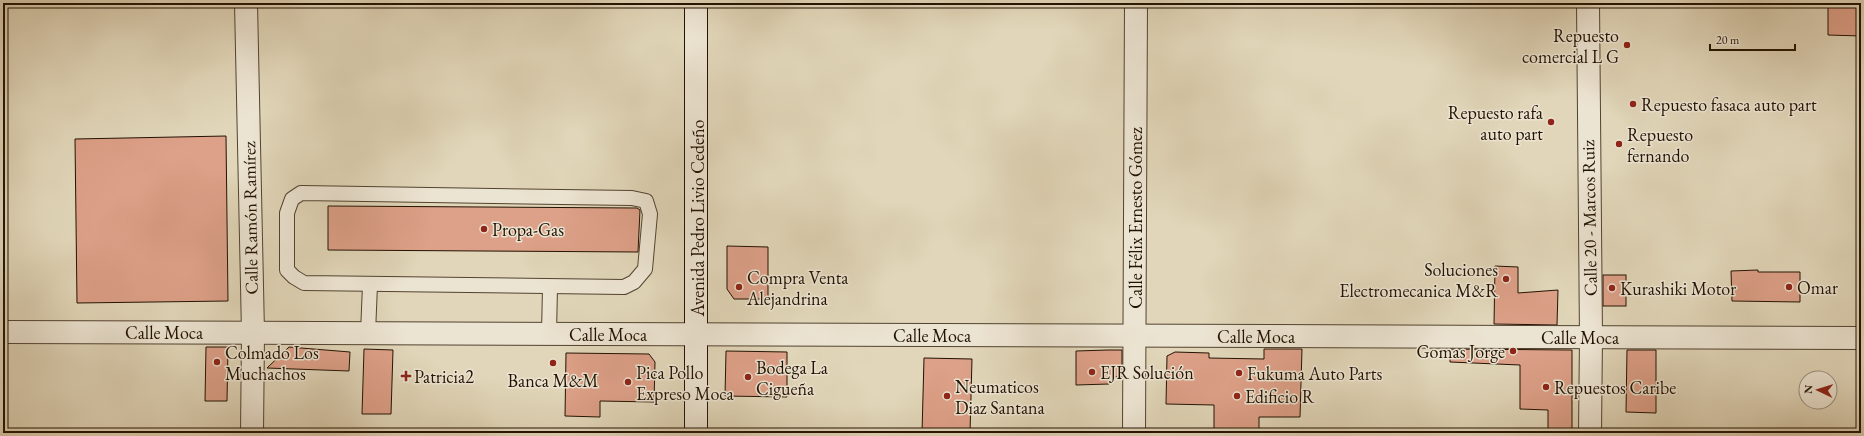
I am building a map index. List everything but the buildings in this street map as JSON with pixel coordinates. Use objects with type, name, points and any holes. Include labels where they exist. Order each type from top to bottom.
[{"type":"street","name":"Calle Ramón Ramírez","points":[[246,3],[253,332],[252,433]]},
{"type":"street","name":"Avenida Pedro Livio Cedeño","points":[[696,3],[696,433]]},
{"type":"street","name":"Calle Félix Ernesto Gómez","points":[[1134,433],[1136,3]]},
{"type":"street","name":"Calle 20 - Marcos Ruiz","points":[[1588,3],[1591,337],[1590,433]]},
{"type":"street","name":"Calle Moca","points":[[3,332],[1861,338]]},
{"type":"lane","points":[[301,193],[632,198],[646,201],[650,214],[645,269],[634,282],[624,287],[550,287],[304,283],[294,277],[287,270],[287,213],[292,199],[301,193]]},
{"type":"lane","points":[[368,333],[370,285]]},
{"type":"lane","points":[[549,334],[550,287]]},
{"type":"place","name":"Repuesto comercial L G","points":[[1627,45]]},
{"type":"place","name":"Repuesto fasaca auto part","points":[[1633,104]]},
{"type":"place","name":"Repuesto rafa auto part","points":[[1551,122]]},
{"type":"place","name":"Repuesto fernando","points":[[1619,144]]},
{"type":"place","name":"Propa-Gas","points":[[484,229]]},
{"type":"place","name":"Soluciones Electromecanica M&R","points":[[1506,279]]},
{"type":"place","name":"Compra Venta Alejandrina","points":[[739,287]]},
{"type":"place","name":"Omar","points":[[1789,287]]},
{"type":"place","name":"Kurashiki Motor","points":[[1612,288]]},
{"type":"place","name":"Gomas Jorge","points":[[1513,351]]},
{"type":"place","name":"Colmado Los Muchachos","points":[[217,362]]},
{"type":"place","name":"Banca M&M","points":[[553,363]]},
{"type":"place","name":"EJR Solución","points":[[1092,372]]},
{"type":"place","name":"Fukuma Auto Parts","points":[[1239,373]]},
{"type":"place","name":"Patricia2","points":[[406,376]]},
{"type":"place","name":"Bodega La Cigueña","points":[[748,377]]},
{"type":"place","name":"Pica Pollo Expreso Moca","points":[[628,382]]},
{"type":"place","name":"Repuestos Caribe","points":[[1546,387]]},
{"type":"place","name":"Neumaticos Diaz Santana","points":[[947,396]]},
{"type":"place","name":"Edificio R","points":[[1237,396]]}]
